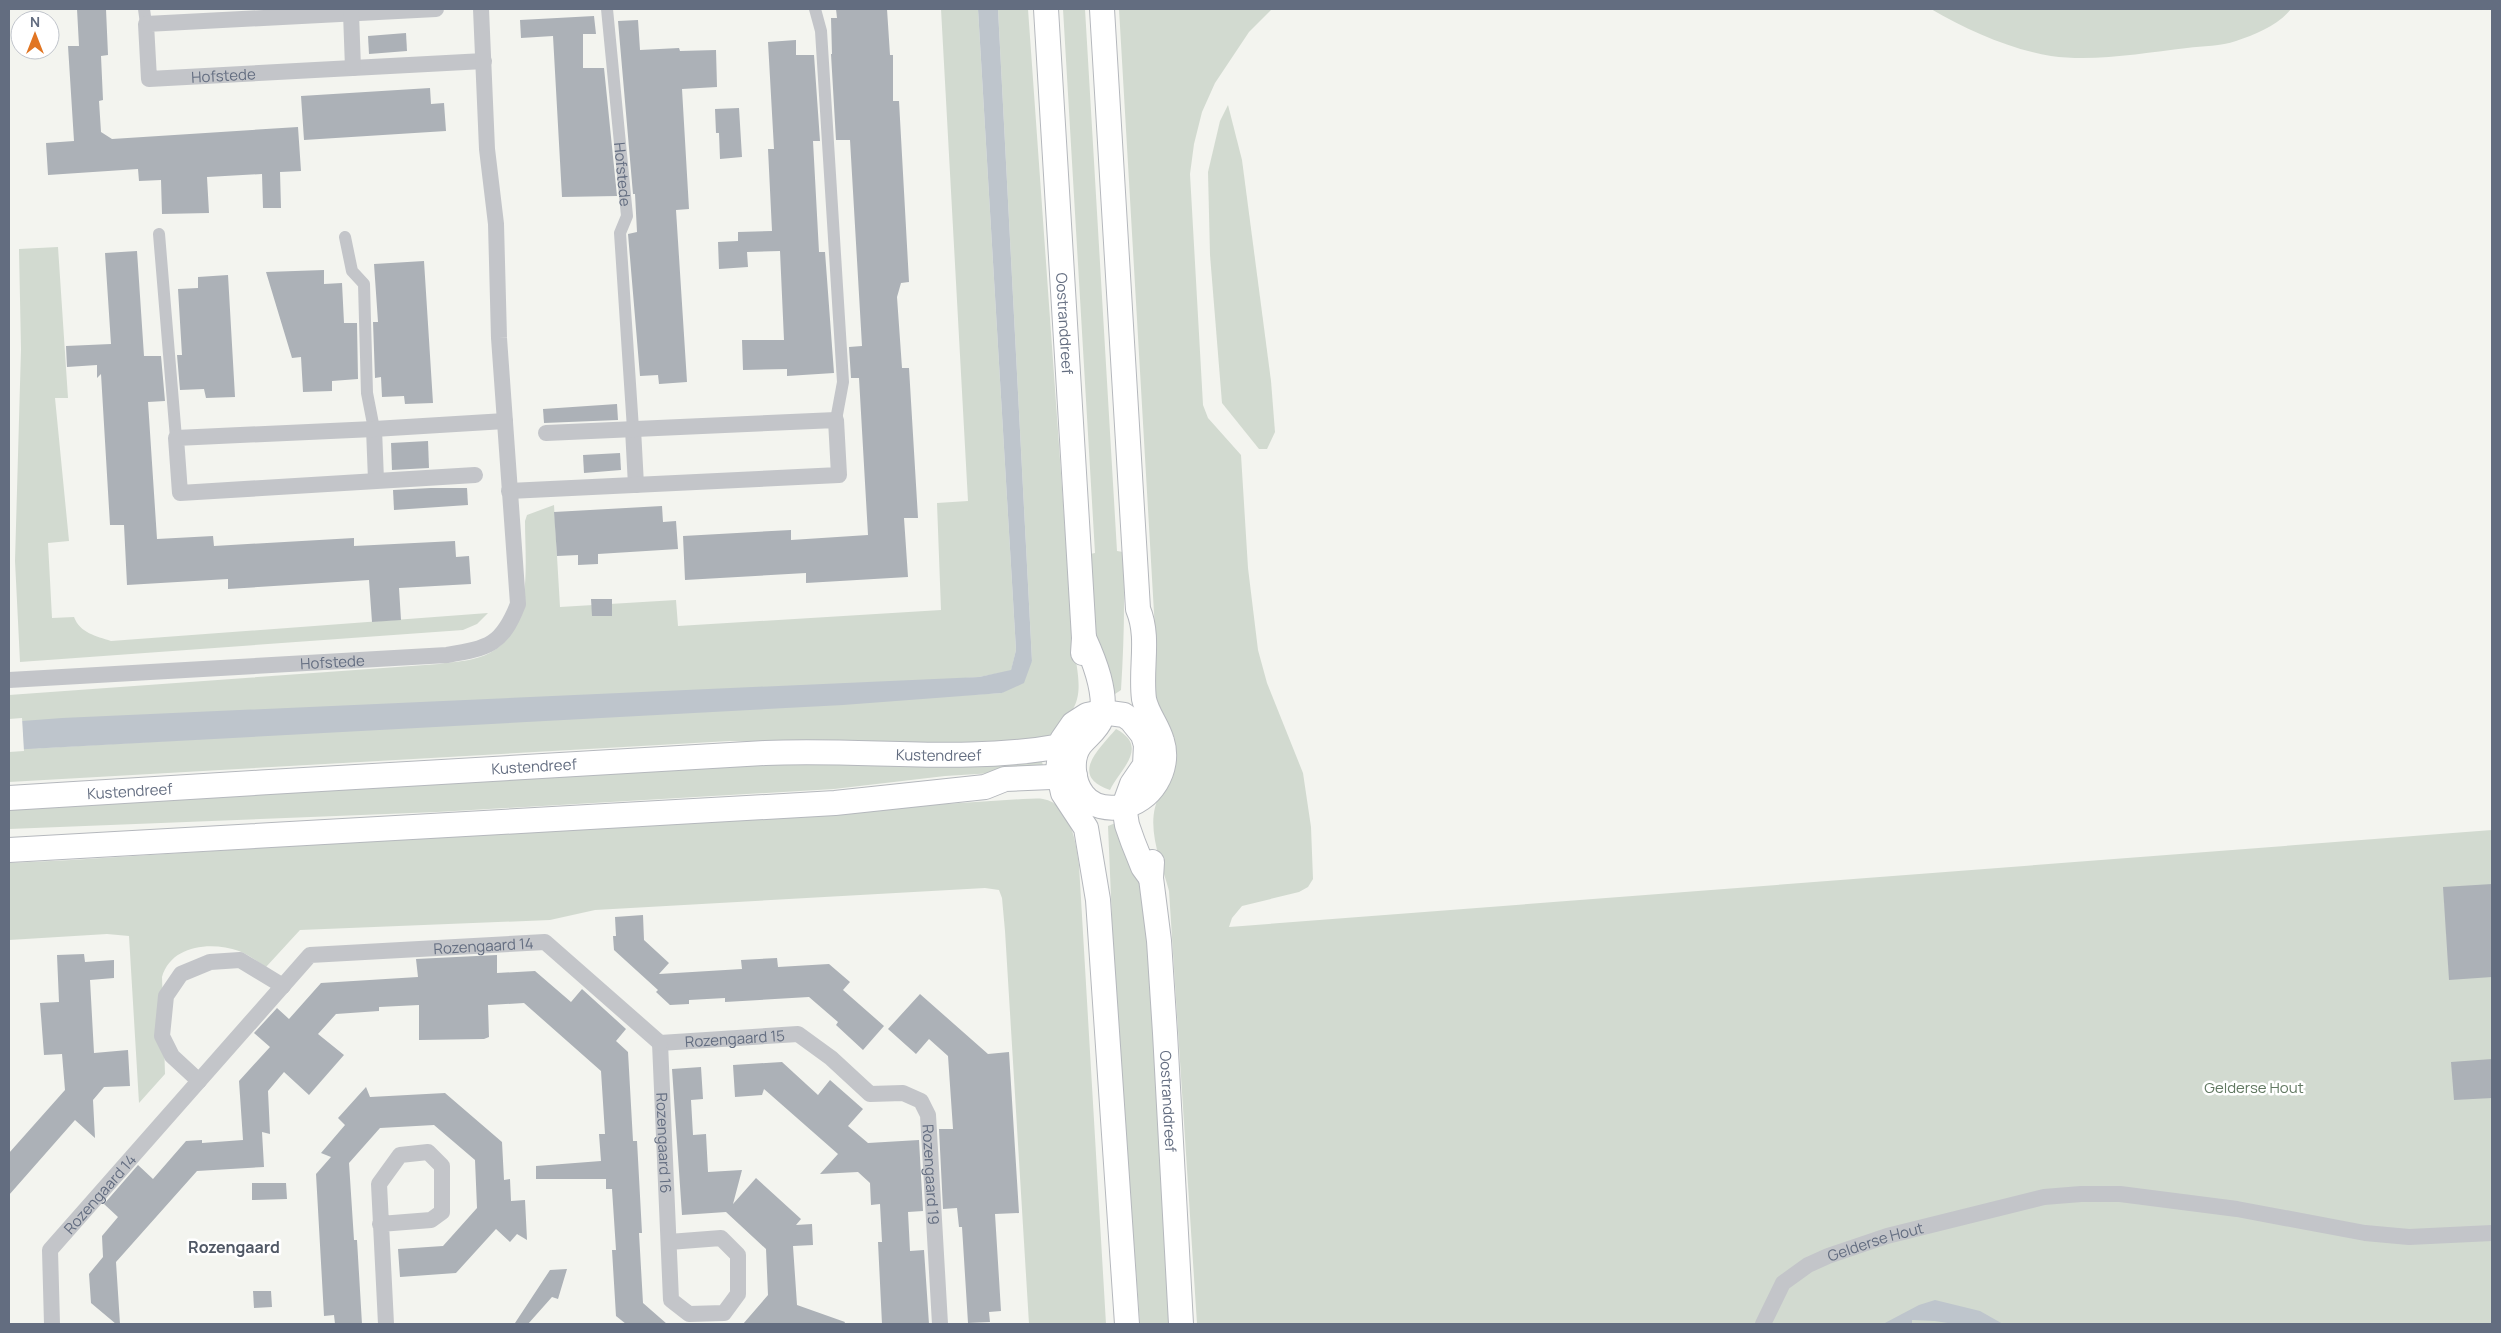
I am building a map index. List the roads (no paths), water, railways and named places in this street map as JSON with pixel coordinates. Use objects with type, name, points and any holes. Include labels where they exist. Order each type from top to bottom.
[{"type":"main road","name":"Oostranddreef","points":[[1046,9],[1084,638],[1097,672],[1095,713]]},
{"type":"main road","points":[[1090,812],[1132,803],[1153,787],[1159,777],[1164,760],[1163,743],[1139,715],[1128,680],[1132,626],[1138,609],[1102,9]]},
{"type":"main road","points":[[1127,1324],[1098,900],[1090,812],[1083,795],[1065,781],[1061,746],[1073,724],[1095,713],[1115,712],[1139,715]]},
{"type":"main road","points":[[1065,781],[1078,747],[1094,730],[1095,713]]},
{"type":"main road","name":"Kustendreef","points":[[9,798],[766,753],[951,754],[1023,751],[1061,746]]},
{"type":"main road","points":[[9,850],[835,803],[985,787],[1006,792],[1065,781]]},
{"type":"main road","name":"Oostranddreef","points":[[1132,803],[1140,820],[1152,861],[1151,878],[1159,941],[1165,1033],[1181,1324]]},
{"type":"street","name":"Hofstede","points":[[436,9],[145,16],[148,79],[484,61]]},
{"type":"street","name":"Hofstede","points":[[9,680],[447,655],[474,650],[496,641],[510,625],[518,604],[499,338],[496,224],[488,149],[481,9]]},
{"type":"street","name":"Hofstede","points":[[607,9],[628,216],[620,233],[636,485]]},
{"type":"street","points":[[510,491],[839,475],[836,420],[843,382],[821,31],[815,9]]},
{"type":"street","points":[[351,11],[353,68]]},
{"type":"street","points":[[159,234],[180,493],[272,489],[376,480],[475,475]]},
{"type":"street","points":[[345,237],[352,271],[364,284],[367,393],[374,430],[376,480]]},
{"type":"street","points":[[546,433],[836,420]]},
{"type":"street","points":[[176,438],[374,430],[505,421]]},
{"type":"street","name":"Rozengaard 14","points":[[52,1324],[50,1250],[310,955],[545,942],[660,1042]]},
{"type":"street","points":[[199,1081],[172,1056],[162,1036],[166,996],[181,974],[210,962],[240,960],[283,986]]},
{"type":"street","name":"Rozengaard 15","points":[[660,1042],[798,1034],[831,1058]]},
{"type":"street","name":"Rozengaard 16","points":[[660,1042],[671,1300],[689,1314],[724,1313],[738,1294],[738,1255],[721,1238],[669,1242]]},
{"type":"street","name":"Rozengaard 19","points":[[831,1058],[870,1094],[903,1093],[921,1101],[928,1115],[940,1324]]},
{"type":"street","points":[[380,1224],[431,1220],[442,1212],[442,1166],[428,1152],[400,1155],[379,1184],[380,1224],[386,1324]]},
{"type":"street","name":"Gelderse Hout","points":[[1763,1324],[1783,1283],[1808,1265],[1828,1256],[1887,1236],[2044,1197],[2081,1194],[2120,1194],[2237,1209],[2319,1226],[2409,1237],[2492,1233]]},
{"type":"district","name":"Rozengaard","points":[[234,1247]]}]
